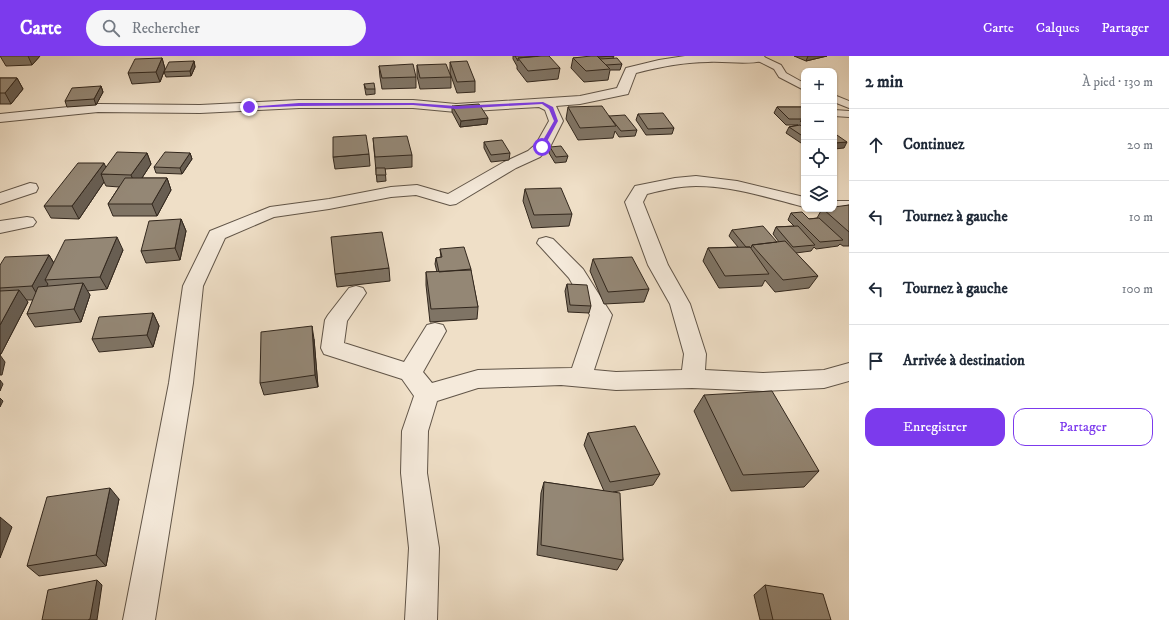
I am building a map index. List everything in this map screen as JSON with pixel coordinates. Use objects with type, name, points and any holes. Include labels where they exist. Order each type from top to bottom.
[{"type":"street","points":[[0,118],[98,108],[200,109],[299,104],[413,104],[456,108],[586,100],[623,91],[630,71],[658,63],[710,58],[748,61],[762,57]]},
{"type":"street","points":[[139,620],[181,383],[193,286],[217,235],[270,212],[329,204],[391,192],[417,190],[450,200],[510,165],[534,154],[542,147],[556,121],[551,108],[543,103]]},
{"type":"street","points":[[692,379],[695,354],[680,304],[658,265],[634,202],[642,190],[664,185],[695,181],[741,186],[801,201]]},
{"type":"street","points":[[0,199],[30,188]]},
{"type":"street","points":[[837,206],[849,206]]},
{"type":"street","points":[[0,228],[27,222]]},
{"type":"street","points":[[546,243],[576,274],[601,315],[580,378]]},
{"type":"street","points":[[356,293],[336,320],[332,348],[410,373],[427,394]]},
{"type":"street","points":[[410,373],[435,331]]},
{"type":"street","points":[[427,394],[478,380],[561,376],[616,381],[692,379],[763,382],[824,379],[849,372]]},
{"type":"street","points":[[421,620],[424,548],[414,474],[415,430],[427,394]]},
{"type":"lane","points":[[762,57],[778,67],[782,75],[801,85]]},
{"type":"lane","points":[[837,99],[849,105]]},
{"type":"lane","points":[[837,113],[849,114]]},
{"type":"building","points":[[515,56],[538,56],[518,58],[518,61]]},
{"type":"building","points":[[549,56],[560,68],[528,71],[518,58]]},
{"type":"building","points":[[597,56],[610,69],[586,71],[573,58]]},
{"type":"building","points":[[162,58],[156,72],[128,73],[135,59]]},
{"type":"building","points":[[617,58],[622,64],[606,65],[600,59]]},
{"type":"building","points":[[194,61],[190,71],[164,72],[169,62]]},
{"type":"building","points":[[467,61],[475,81],[457,82],[450,62]]},
{"type":"building","points":[[413,64],[416,77],[382,78],[379,66]]},
{"type":"building","points":[[446,64],[451,77],[420,78],[417,65]]},
{"type":"building","points":[[0,78],[17,78],[5,93],[0,93]]},
{"type":"building","points":[[374,83],[375,89],[366,89],[364,84]]},
{"type":"building","points":[[101,86],[94,99],[65,101],[72,88]]},
{"type":"building","points":[[479,104],[488,118],[461,121],[452,106]]},
{"type":"building","points":[[602,106],[616,126],[580,128],[568,107]]},
{"type":"building","points":[[777,107],[801,107],[801,119],[789,119]]},
{"type":"building","points":[[663,113],[674,128],[648,129],[638,114]]},
{"type":"building","points":[[625,115],[637,130],[621,131],[609,116]]},
{"type":"building","points":[[800,125],[801,135],[789,127]]},
{"type":"building","points":[[366,135],[369,154],[333,157],[333,137]]},
{"type":"building","points":[[837,135],[847,142],[837,143]]},
{"type":"building","points":[[407,136],[412,155],[375,157],[373,138]]},
{"type":"building","points":[[502,140],[510,153],[491,155],[484,142]]},
{"type":"building","points":[[561,146],[568,156],[556,157],[550,147]]},
{"type":"building","points":[[117,152],[147,153],[131,175],[101,174]]},
{"type":"building","points":[[165,152],[190,153],[180,168],[154,167]]},
{"type":"building","points":[[78,163],[104,163],[72,206],[44,206]]},
{"type":"building","points":[[376,168],[385,168],[386,175],[376,175]]},
{"type":"building","points":[[125,178],[167,178],[152,204],[108,204]]},
{"type":"building","points":[[561,188],[572,214],[534,215],[525,189]]},
{"type":"building","points":[[849,205],[849,232],[826,212],[837,212],[837,207]]},
{"type":"building","points":[[802,212],[809,219],[819,218],[843,240],[820,242],[791,213]]},
{"type":"building","points":[[181,219],[175,248],[141,251],[149,221]]},
{"type":"building","points":[[763,226],[777,242],[752,245],[751,248],[746,247],[732,230]]},
{"type":"building","points":[[798,226],[815,245],[793,247],[776,227]]},
{"type":"building","points":[[382,232],[389,268],[335,274],[331,237]]},
{"type":"building","points":[[117,237],[100,277],[45,280],[65,240]]},
{"type":"building","points":[[785,241],[818,276],[783,280],[752,245]]},
{"type":"building","points":[[464,247],[471,269],[439,272],[436,258],[442,257],[440,249]]},
{"type":"building","points":[[750,247],[769,274],[725,276],[708,248]]},
{"type":"building","points":[[49,255],[32,286],[0,288],[0,265],[5,257]]},
{"type":"building","points":[[632,257],[649,289],[608,292],[593,259]]},
{"type":"building","points":[[471,270],[478,307],[431,309],[426,272]]},
{"type":"building","points":[[83,283],[74,309],[27,314],[38,287]]},
{"type":"building","points":[[567,284],[587,285],[591,306],[570,305]]},
{"type":"building","points":[[19,290],[0,325],[0,291]]},
{"type":"building","points":[[153,313],[147,335],[92,339],[99,317]]},
{"type":"building","points":[[312,326],[315,375],[260,383],[261,332]]},
{"type":"building","points":[[772,391],[819,471],[743,475],[704,395]]},
{"type":"building","points":[[635,426],[660,474],[610,482],[588,433]]},
{"type":"building","points":[[544,482],[620,493],[623,560],[541,545]]},
{"type":"building","points":[[110,488],[96,555],[27,566],[47,497]]},
{"type":"building","points":[[97,580],[90,619],[42,620],[48,590]]},
{"type":"building","points":[[765,585],[823,594],[831,620],[773,620]]},
{"type":"route","points":[[249,107],[299,104],[413,104],[456,108],[543,103],[551,108],[556,121],[542,147]]}]
